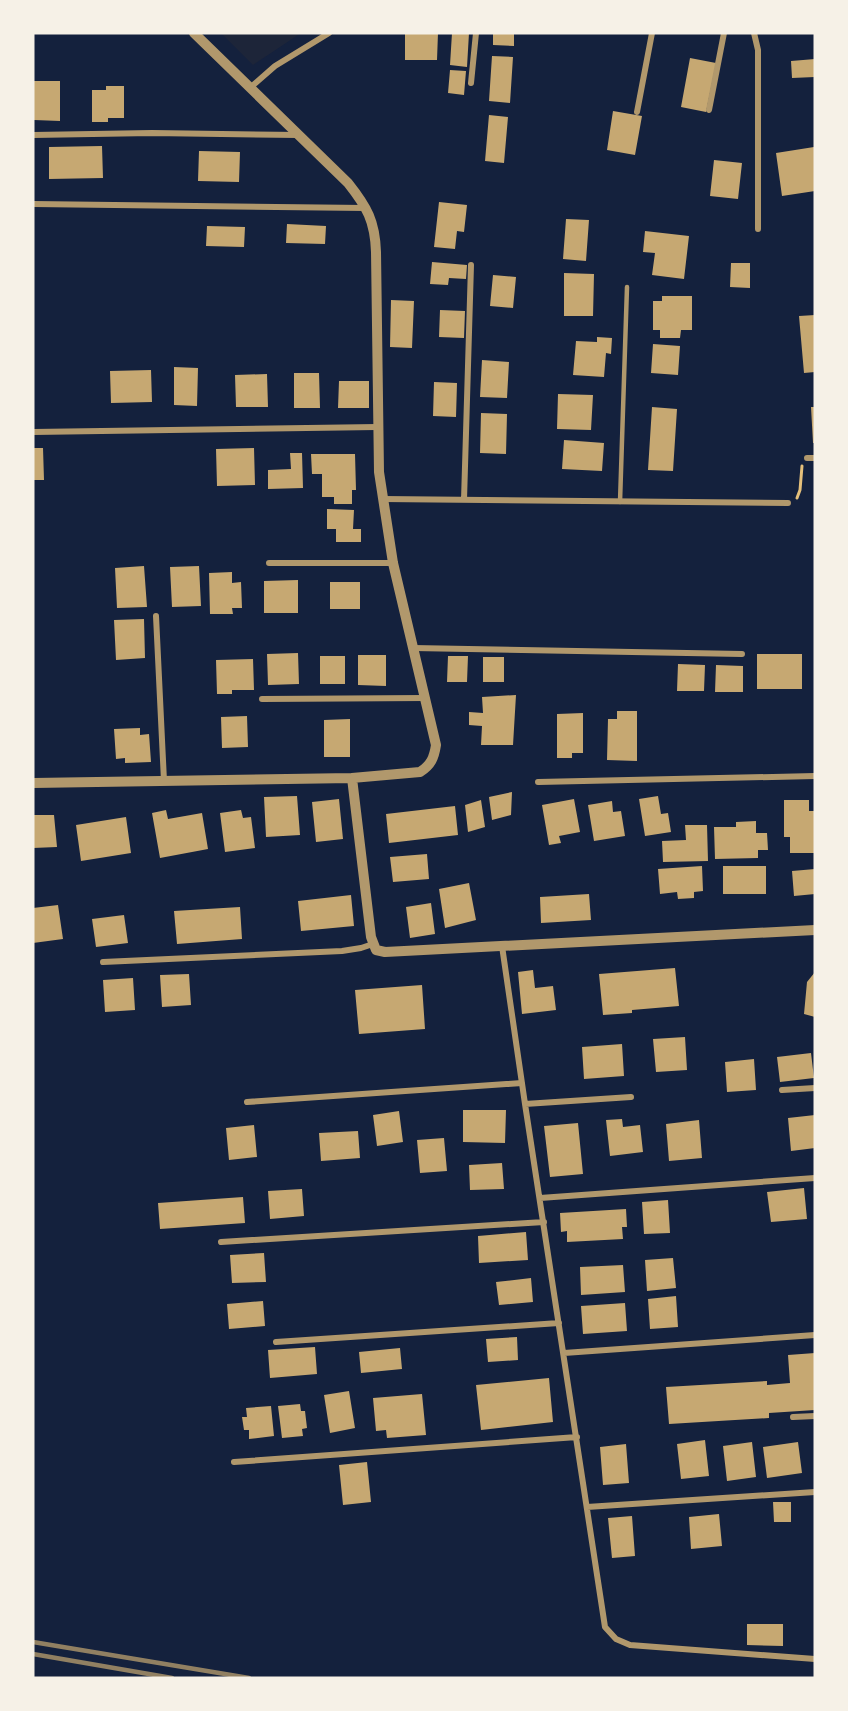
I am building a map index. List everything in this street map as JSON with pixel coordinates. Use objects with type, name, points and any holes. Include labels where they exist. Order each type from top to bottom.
[{"type":"street","points":[[33,783],[352,778],[420,772],[430,766],[435,756],[436,746],[393,563],[382,499],[377,427],[375,236],[367,208],[348,183],[194,33]]},
{"type":"street","points":[[251,87],[275,66],[329,33]]},
{"type":"street","points":[[471,83],[476,33]]},
{"type":"street","points":[[637,112],[652,33]]},
{"type":"street","points":[[709,110],[724,33]]},
{"type":"street","points":[[754,33],[758,50],[758,229]]},
{"type":"street","points":[[33,135],[152,133],[300,135]]},
{"type":"street","points":[[33,204],[367,208]]},
{"type":"street","points":[[464,500],[471,265]]},
{"type":"street","points":[[33,432],[377,427]]},
{"type":"street","points":[[807,458],[815,458]]},
{"type":"street","points":[[382,499],[788,503]]},
{"type":"street","points":[[270,563],[393,563]]},
{"type":"street","points":[[156,616],[164,782]]},
{"type":"street","points":[[413,648],[742,654]]},
{"type":"street","points":[[262,699],[425,698]]},
{"type":"street","points":[[538,782],[815,776]]},
{"type":"street","points":[[352,778],[373,944],[376,950],[393,953],[502,945],[815,930]]},
{"type":"street","points":[[103,962],[342,951],[373,944]]},
{"type":"street","points":[[502,945],[605,1627],[616,1639],[630,1645],[815,1659]]},
{"type":"street","points":[[247,1102],[522,1083]]},
{"type":"street","points":[[782,1090],[815,1088]]},
{"type":"street","points":[[525,1104],[630,1096]]},
{"type":"street","points":[[540,1198],[815,1178]]},
{"type":"street","points":[[221,1242],[544,1222]]},
{"type":"street","points":[[276,1342],[559,1323]]},
{"type":"street","points":[[564,1353],[815,1335]]},
{"type":"street","points":[[793,1417],[815,1416]]},
{"type":"street","points":[[234,1462],[577,1437]]},
{"type":"street","points":[[587,1507],[815,1492]]},
{"type":"lane","points":[[621,502],[627,287]]},
{"type":"path","points":[[788,503],[796,499],[800,490],[803,462],[807,458]]},
{"type":"shaded area","points":[[221,33],[301,33],[253,65]]},
{"type":"building","points":[[405,33],[438,33],[437,60],[405,60]]},
{"type":"building","points":[[452,33],[469,33],[467,67],[450,65]]},
{"type":"building","points":[[493,33],[514,33],[514,46],[493,45]]},
{"type":"building","points":[[492,56],[513,57],[510,103],[489,101]]},
{"type":"building","points":[[690,58],[716,63],[706,112],[681,107]]},
{"type":"building","points":[[815,59],[815,77],[792,78],[791,61]]},
{"type":"building","points":[[450,70],[466,71],[464,95],[448,93]]},
{"type":"building","points":[[34,81],[60,81],[60,121],[34,120]]},
{"type":"building","points":[[106,86],[124,86],[124,118],[108,118],[108,122],[92,122],[92,90],[106,90]]},
{"type":"building","points":[[613,111],[642,116],[635,155],[607,150]]},
{"type":"building","points":[[489,115],[508,117],[504,163],[485,161]]},
{"type":"building","points":[[102,146],[103,178],[49,179],[49,147]]},
{"type":"building","points":[[814,147],[815,191],[782,196],[776,153]]},
{"type":"building","points":[[199,151],[240,152],[239,182],[198,181]]},
{"type":"building","points":[[714,160],[742,163],[738,199],[710,196]]},
{"type":"building","points":[[439,202],[467,205],[464,232],[457,231],[455,249],[434,247]]},
{"type":"building","points":[[566,219],[589,220],[586,261],[563,259]]},
{"type":"building","points":[[287,224],[326,226],[325,244],[286,243]]},
{"type":"building","points":[[207,226],[245,227],[244,247],[206,246]]},
{"type":"building","points":[[645,231],[689,236],[684,279],[652,275],[655,253],[643,252]]},
{"type":"building","points":[[432,262],[467,265],[466,279],[449,278],[448,285],[430,284]]},
{"type":"building","points":[[731,263],[750,263],[750,288],[730,287]]},
{"type":"building","points":[[564,273],[594,274],[593,316],[564,316]]},
{"type":"building","points":[[493,275],[516,277],[513,308],[490,306]]},
{"type":"building","points":[[662,296],[692,296],[692,330],[681,330],[680,338],[660,338],[660,330],[653,330],[653,301],[662,301]]},
{"type":"building","points":[[391,300],[414,301],[412,348],[390,347]]},
{"type":"building","points":[[440,310],[465,311],[464,338],[439,337]]},
{"type":"building","points":[[815,315],[815,372],[804,373],[799,316]]},
{"type":"building","points":[[597,337],[612,338],[611,354],[606,353],[604,377],[573,375],[576,341],[597,342]]},
{"type":"building","points":[[653,344],[680,346],[678,375],[651,373]]},
{"type":"building","points":[[482,360],[509,362],[507,398],[480,397]]},
{"type":"building","points":[[174,367],[198,368],[197,406],[174,405]]},
{"type":"building","points":[[151,370],[152,402],[111,403],[110,371]]},
{"type":"building","points":[[294,373],[319,373],[320,408],[294,408]]},
{"type":"building","points":[[267,374],[268,407],[236,407],[235,375]]},
{"type":"building","points":[[339,381],[369,381],[369,408],[338,408]]},
{"type":"building","points":[[434,382],[457,383],[456,417],[433,416]]},
{"type":"building","points":[[558,394],[593,395],[591,430],[557,429]]},
{"type":"building","points":[[652,407],[677,409],[673,471],[648,470]]},
{"type":"building","points":[[811,407],[815,407],[815,443],[813,443]]},
{"type":"building","points":[[481,413],[507,414],[506,454],[480,453]]},
{"type":"building","points":[[564,440],[604,443],[602,471],[562,469]]},
{"type":"building","points":[[33,448],[43,448],[44,480],[33,480]]},
{"type":"building","points":[[254,448],[255,485],[217,486],[216,449]]},
{"type":"building","points":[[290,453],[302,453],[303,488],[268,489],[268,470],[291,469]]},
{"type":"building","points":[[311,454],[355,454],[356,490],[352,490],[352,504],[334,504],[334,497],[322,497],[322,474],[312,474]]},
{"type":"building","points":[[327,509],[354,510],[353,529],[361,529],[361,542],[336,542],[336,529],[327,529]]},
{"type":"building","points":[[144,566],[147,607],[117,608],[115,568]]},
{"type":"building","points":[[199,566],[201,606],[172,607],[170,567]]},
{"type":"building","points":[[232,572],[232,583],[241,582],[242,608],[232,608],[233,614],[210,614],[209,573]]},
{"type":"building","points":[[298,580],[298,613],[264,613],[264,581]]},
{"type":"building","points":[[330,582],[360,582],[360,609],[330,609]]},
{"type":"building","points":[[144,619],[145,658],[116,660],[114,620]]},
{"type":"building","points":[[298,653],[299,684],[268,685],[267,654]]},
{"type":"building","points":[[757,654],[802,654],[802,689],[757,689]]},
{"type":"building","points":[[358,655],[386,655],[386,686],[358,685]]},
{"type":"building","points":[[320,656],[345,656],[345,684],[320,684]]},
{"type":"building","points":[[448,656],[468,656],[467,682],[447,682]]},
{"type":"building","points":[[483,657],[504,657],[504,682],[483,682]]},
{"type":"building","points":[[253,659],[254,690],[232,690],[232,694],[217,694],[216,660]]},
{"type":"building","points":[[678,664],[705,665],[704,691],[677,691]]},
{"type":"building","points":[[716,665],[743,666],[743,692],[715,692]]},
{"type":"building","points":[[516,695],[513,745],[481,745],[482,726],[469,725],[469,712],[483,713],[482,697]]},
{"type":"building","points":[[617,711],[637,711],[637,761],[607,760],[608,719],[617,719]]},
{"type":"building","points":[[583,713],[583,753],[572,753],[572,758],[557,758],[557,714]]},
{"type":"building","points":[[247,716],[248,747],[222,748],[221,717]]},
{"type":"building","points":[[350,719],[350,757],[324,757],[324,720]]},
{"type":"building","points":[[140,728],[140,735],[149,734],[151,762],[125,763],[125,758],[116,759],[114,729]]},
{"type":"building","points":[[512,792],[511,815],[492,820],[489,797]]},
{"type":"building","points":[[297,796],[300,835],[266,837],[264,797]]},
{"type":"building","points":[[658,796],[661,814],[668,813],[671,832],[645,836],[639,799]]},
{"type":"building","points":[[339,799],[343,839],[316,842],[312,802]]},
{"type":"building","points":[[574,799],[580,832],[559,836],[561,843],[549,845],[542,805]]},
{"type":"building","points":[[481,800],[485,827],[468,832],[465,805]]},
{"type":"building","points":[[784,800],[809,800],[809,811],[815,811],[815,853],[790,853],[790,837],[784,837]]},
{"type":"building","points":[[612,801],[613,812],[621,811],[625,836],[594,841],[588,805]]},
{"type":"building","points":[[455,806],[458,835],[389,843],[386,814]]},
{"type":"building","points":[[166,810],[168,819],[202,813],[208,849],[160,858],[152,813]]},
{"type":"building","points":[[241,810],[243,818],[251,817],[255,848],[225,852],[220,813]]},
{"type":"building","points":[[33,815],[54,815],[57,847],[33,848]]},
{"type":"building","points":[[126,817],[131,853],[81,861],[76,825]]},
{"type":"building","points":[[756,821],[756,833],[767,833],[768,850],[758,850],[758,858],[715,859],[714,827],[736,827],[736,822]]},
{"type":"building","points":[[685,825],[707,825],[708,861],[663,862],[662,841],[686,840]]},
{"type":"building","points":[[427,854],[429,879],[393,882],[390,857]]},
{"type":"building","points":[[702,866],[703,891],[694,892],[694,898],[678,899],[677,892],[660,894],[658,869]]},
{"type":"building","points":[[723,866],[766,866],[766,894],[723,894]]},
{"type":"building","points":[[815,869],[815,894],[794,896],[792,871]]},
{"type":"building","points":[[469,883],[476,920],[445,928],[439,889]]},
{"type":"building","points":[[589,894],[591,920],[541,923],[540,897]]},
{"type":"building","points":[[351,895],[354,926],[301,931],[298,901]]},
{"type":"building","points":[[431,903],[435,934],[410,938],[406,907]]},
{"type":"building","points":[[58,905],[63,939],[33,943],[33,908]]},
{"type":"building","points":[[240,907],[242,939],[177,944],[174,911]]},
{"type":"building","points":[[124,915],[128,943],[96,947],[92,919]]},
{"type":"building","points":[[675,968],[679,1006],[603,1015],[599,974]]},
{"type":"building","points":[[533,970],[535,988],[553,986],[556,1010],[522,1014],[518,972]]},
{"type":"building","points":[[815,972],[815,1017],[804,1014],[807,982]]},
{"type":"building","points":[[189,974],[191,1005],[162,1007],[160,975]]},
{"type":"building","points":[[133,978],[135,1010],[105,1012],[103,980]]},
{"type":"building","points":[[422,985],[425,1029],[359,1034],[355,990]]},
{"type":"building","points":[[685,1037],[687,1070],[656,1072],[653,1039]]},
{"type":"building","points":[[622,1044],[624,1076],[584,1079],[582,1047]]},
{"type":"building","points":[[811,1053],[814,1078],[780,1082],[777,1057]]},
{"type":"building","points":[[754,1059],[756,1090],[727,1092],[725,1062]]},
{"type":"building","points":[[463,1110],[506,1110],[505,1143],[463,1142]]},
{"type":"building","points":[[399,1111],[403,1142],[377,1146],[373,1115]]},
{"type":"building","points":[[815,1115],[815,1148],[791,1151],[788,1118]]},
{"type":"building","points":[[622,1119],[623,1127],[640,1125],[643,1152],[610,1156],[606,1120]]},
{"type":"building","points":[[699,1120],[702,1158],[669,1161],[666,1124]]},
{"type":"building","points":[[578,1123],[583,1174],[550,1177],[544,1126]]},
{"type":"building","points":[[254,1125],[257,1157],[229,1160],[226,1128]]},
{"type":"building","points":[[358,1131],[360,1158],[321,1161],[319,1133]]},
{"type":"building","points":[[444,1138],[447,1171],[420,1173],[417,1140]]},
{"type":"building","points":[[502,1163],[504,1189],[470,1190],[469,1165]]},
{"type":"building","points":[[804,1188],[807,1219],[771,1222],[767,1192]]},
{"type":"building","points":[[302,1189],[304,1216],[270,1219],[268,1191]]},
{"type":"building","points":[[243,1197],[245,1223],[160,1229],[158,1203]]},
{"type":"building","points":[[668,1200],[670,1233],[644,1234],[642,1202]]},
{"type":"building","points":[[626,1209],[627,1227],[622,1227],[623,1239],[567,1242],[567,1231],[561,1232],[560,1213]]},
{"type":"building","points":[[526,1232],[528,1260],[479,1263],[478,1236]]},
{"type":"building","points":[[264,1253],[266,1282],[232,1283],[230,1255]]},
{"type":"building","points":[[673,1258],[676,1288],[647,1291],[645,1260]]},
{"type":"building","points":[[623,1265],[625,1292],[581,1295],[580,1267]]},
{"type":"building","points":[[531,1278],[533,1302],[499,1305],[496,1282]]},
{"type":"building","points":[[676,1296],[678,1327],[650,1329],[648,1299]]},
{"type":"building","points":[[263,1301],[265,1326],[229,1329],[227,1304]]},
{"type":"building","points":[[625,1303],[627,1331],[583,1334],[581,1306]]},
{"type":"building","points":[[517,1337],[518,1360],[488,1362],[486,1339]]},
{"type":"building","points":[[315,1347],[317,1374],[270,1378],[268,1350]]},
{"type":"building","points":[[400,1348],[402,1369],[361,1373],[359,1352]]},
{"type":"building","points":[[815,1353],[815,1410],[769,1413],[769,1418],[669,1424],[666,1387],[767,1381],[767,1385],[790,1383],[788,1355]]},
{"type":"building","points":[[549,1378],[553,1422],[481,1430],[476,1385]]},
{"type":"building","points":[[349,1391],[355,1428],[330,1433],[324,1395]]},
{"type":"building","points":[[422,1394],[426,1435],[387,1438],[386,1430],[376,1431],[373,1398]]},
{"type":"building","points":[[300,1404],[301,1411],[305,1411],[307,1428],[302,1429],[303,1436],[282,1438],[278,1406]]},
{"type":"building","points":[[271,1406],[274,1436],[249,1439],[249,1430],[244,1430],[242,1417],[247,1417],[246,1408]]},
{"type":"building","points":[[705,1440],[709,1476],[681,1479],[677,1444]]},
{"type":"building","points":[[752,1442],[756,1477],[727,1481],[723,1446]]},
{"type":"building","points":[[798,1442],[802,1473],[767,1478],[763,1447]]},
{"type":"building","points":[[626,1444],[629,1483],[603,1485],[600,1447]]},
{"type":"building","points":[[367,1462],[371,1502],[343,1505],[339,1465]]},
{"type":"building","points":[[773,1502],[791,1502],[791,1522],[774,1522]]},
{"type":"building","points":[[719,1514],[722,1546],[691,1549],[689,1517]]},
{"type":"building","points":[[632,1516],[635,1556],[612,1558],[608,1518]]},
{"type":"building","points":[[747,1624],[783,1624],[783,1646],[747,1645]]},
{"type":"railway","points":[[33,1642],[249,1678]]},
{"type":"railway","points":[[33,1654],[172,1678]]}]
